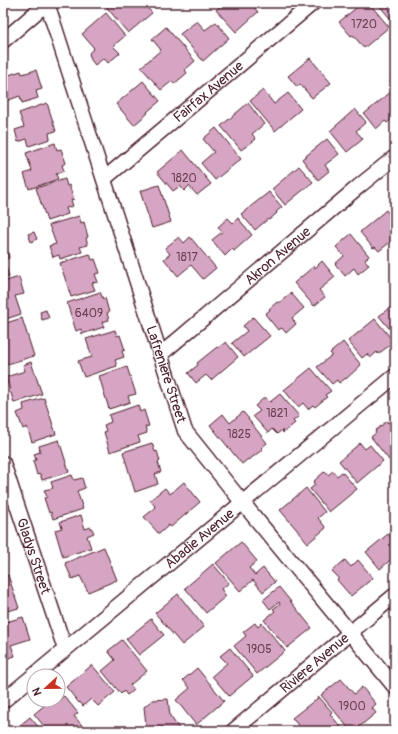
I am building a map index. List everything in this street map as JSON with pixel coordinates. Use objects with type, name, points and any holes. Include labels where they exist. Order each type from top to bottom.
[{"type":"street","points":[[3,41],[47,3]]},
{"type":"street","name":"Lafreniere Street","points":[[47,3],[185,431],[395,687]]},
{"type":"street","name":"Fairfax Avenue","points":[[104,179],[313,3]]},
{"type":"street","name":"Akron Avenue","points":[[160,355],[395,157]]},
{"type":"street","name":"Abadie Avenue","points":[[3,701],[395,376]]},
{"type":"street","name":"Gladys Street","points":[[3,463],[65,650]]},
{"type":"street","name":"Riviere Avenue","points":[[233,731],[395,595]]},
{"type":"building","points":[[143,3],[152,13],[128,33],[104,4]]},
{"type":"building","points":[[224,3],[250,3],[258,12],[236,32],[216,10]]},
{"type":"building","points":[[362,3],[369,3],[389,27],[364,48],[339,22]]},
{"type":"building","points":[[377,3],[395,3],[395,24]]},
{"type":"building","points":[[106,13],[125,36],[113,46],[120,53],[108,63],[104,58],[95,65],[91,60],[89,53],[94,48],[82,34]]},
{"type":"building","points":[[197,21],[205,30],[216,22],[229,38],[203,61],[180,34]]},
{"type":"building","points":[[166,27],[195,61],[185,70],[187,73],[174,84],[172,81],[161,90],[141,67],[161,50],[152,39]]},
{"type":"building","points":[[310,58],[331,83],[312,98],[300,84],[297,87],[288,76]]},
{"type":"building","points":[[36,70],[42,89],[36,91],[38,98],[22,103],[20,96],[3,102],[3,80],[7,79],[6,76],[21,71],[22,74]]},
{"type":"building","points":[[395,77],[395,87],[390,81]]},
{"type":"building","points":[[143,81],[160,101],[134,125],[116,104]]},
{"type":"building","points":[[263,90],[274,104],[288,93],[301,109],[275,131],[250,101]]},
{"type":"building","points":[[392,91],[395,95],[395,116],[387,123],[385,121],[376,129],[364,114]]},
{"type":"building","points":[[47,103],[56,131],[49,133],[50,139],[29,146],[27,139],[18,142],[15,130],[24,127],[19,113]]},
{"type":"building","points":[[248,103],[264,124],[252,134],[256,139],[241,150],[221,126]]},
{"type":"building","points":[[355,109],[366,122],[356,131],[363,139],[347,152],[330,131]]},
{"type":"building","points":[[216,128],[241,159],[215,180],[201,163],[214,152],[203,139]]},
{"type":"building","points":[[327,139],[339,154],[325,165],[329,171],[318,180],[302,159]]},
{"type":"building","points":[[55,143],[57,150],[61,149],[66,163],[62,165],[64,171],[56,174],[58,179],[29,189],[24,174],[32,171],[26,153]]},
{"type":"building","points":[[183,150],[211,184],[197,195],[189,186],[184,191],[180,186],[173,191],[157,172]]},
{"type":"building","points":[[299,166],[313,182],[285,205],[272,189]]},
{"type":"building","points":[[65,179],[74,199],[71,200],[73,206],[66,208],[68,214],[47,221],[36,188]]},
{"type":"building","points":[[159,185],[171,222],[152,228],[140,191]]},
{"type":"building","points":[[269,192],[282,207],[269,220],[268,219],[255,230],[241,214]]},
{"type":"building","points":[[386,210],[395,221],[395,230],[390,235],[394,239],[379,251],[375,247],[373,248],[360,232]]},
{"type":"building","points":[[79,216],[81,223],[84,222],[88,237],[86,238],[88,245],[80,247],[82,252],[60,259],[59,255],[53,257],[49,246],[56,244],[49,225]]},
{"type":"building","points":[[228,218],[233,223],[238,218],[252,235],[234,251],[232,249],[225,256],[212,240],[222,232],[218,227]]},
{"type":"building","points":[[34,232],[37,239],[31,242],[28,234]]},
{"type":"building","points":[[351,234],[369,256],[365,260],[369,265],[358,274],[354,268],[345,276],[335,264],[344,256],[336,247]]},
{"type":"building","points":[[179,237],[184,243],[190,237],[216,268],[203,279],[191,265],[178,276],[164,259],[170,254],[165,248]]},
{"type":"building","points":[[6,245],[9,258],[4,260],[9,277],[3,279],[3,246]]},
{"type":"building","points":[[90,254],[92,260],[95,259],[100,273],[95,274],[98,282],[92,283],[95,290],[71,297],[60,263]]},
{"type":"building","points":[[322,261],[335,277],[319,290],[325,297],[314,306],[294,283]]},
{"type":"building","points":[[19,277],[24,294],[15,296],[21,314],[3,320],[3,282]]},
{"type":"building","points":[[100,292],[103,299],[105,298],[109,312],[107,313],[109,320],[102,322],[104,327],[82,334],[81,329],[76,331],[67,303]]},
{"type":"building","points":[[291,293],[304,308],[292,318],[296,324],[286,333],[282,328],[278,330],[265,314],[277,302],[279,303]]},
{"type":"building","points":[[395,299],[395,331],[393,333],[379,316],[393,305],[391,302]]},
{"type":"building","points":[[46,310],[49,318],[42,320],[40,312]]},
{"type":"building","points":[[253,317],[270,336],[244,357],[232,343],[247,331],[243,326]]},
{"type":"building","points":[[22,318],[34,356],[4,365],[3,324]]},
{"type":"building","points":[[375,319],[394,342],[370,358],[367,354],[362,358],[348,341]]},
{"type":"building","points":[[115,330],[117,336],[120,335],[125,350],[122,351],[124,357],[115,360],[117,366],[84,377],[78,361],[92,357],[86,339]]},
{"type":"building","points":[[226,342],[238,357],[211,380],[206,375],[196,383],[188,373],[198,365],[197,363],[217,347],[218,348]]},
{"type":"building","points":[[343,342],[361,365],[346,379],[339,383],[337,380],[332,384],[317,367],[332,355],[330,353]]},
{"type":"building","points":[[31,362],[42,394],[14,403],[6,377],[25,371],[23,365]]},
{"type":"building","points":[[127,367],[136,394],[128,396],[130,402],[109,409],[99,376]]},
{"type":"building","points":[[311,368],[331,391],[325,395],[327,397],[315,407],[313,405],[308,409],[303,403],[298,407],[284,390]]},
{"type":"building","points":[[280,394],[299,416],[293,421],[295,423],[283,433],[282,430],[277,434],[272,429],[268,433],[253,416],[260,411],[255,406],[265,397],[270,402]]},
{"type":"building","points":[[44,398],[56,434],[32,442],[27,427],[23,429],[17,413],[24,410],[23,404]]},
{"type":"building","points":[[138,405],[140,412],[144,410],[149,426],[145,427],[147,433],[138,436],[140,442],[110,452],[104,432],[106,431],[104,425],[111,422],[109,415]]},
{"type":"building","points":[[243,412],[267,443],[261,448],[263,449],[242,464],[210,425],[223,414],[230,423]]},
{"type":"building","points":[[394,418],[395,455],[389,460],[371,437],[376,433],[375,431],[387,421],[388,423]]},
{"type":"building","points":[[59,440],[69,472],[42,480],[40,474],[37,475],[33,461],[36,460],[34,454],[40,452],[39,446]]},
{"type":"building","points":[[152,443],[155,452],[157,451],[160,461],[158,462],[161,472],[155,474],[158,484],[135,492],[123,452]]},
{"type":"building","points":[[360,443],[365,449],[370,445],[383,461],[357,483],[339,461]]},
{"type":"building","points":[[325,471],[328,475],[333,471],[337,476],[342,472],[357,489],[329,512],[310,489],[315,485],[313,482]]},
{"type":"building","points":[[72,475],[74,480],[82,478],[85,488],[77,491],[83,509],[53,519],[51,512],[49,513],[44,498],[47,497],[44,490],[53,488],[51,482]]},
{"type":"building","points":[[184,482],[200,502],[171,527],[169,525],[159,534],[144,517],[155,508],[150,500],[165,488],[170,494]]},
{"type":"building","points":[[306,488],[325,512],[318,518],[326,528],[308,543],[280,510]]},
{"type":"building","points":[[81,515],[85,529],[91,527],[94,533],[87,536],[91,548],[63,557],[55,530],[62,528],[60,522]]},
{"type":"building","points":[[395,521],[395,530],[391,525]]},
{"type":"building","points":[[388,534],[395,542],[395,556],[380,569],[366,552]]},
{"type":"building","points":[[241,542],[257,561],[249,568],[255,575],[263,568],[275,582],[263,592],[253,580],[240,591],[216,563]]},
{"type":"building","points":[[104,547],[117,580],[88,592],[80,576],[72,579],[65,563]]},
{"type":"building","points":[[345,560],[351,567],[358,560],[373,578],[351,596],[337,580],[339,578],[332,571]]},
{"type":"building","points":[[213,564],[229,583],[221,589],[226,596],[206,613],[185,588]]},
{"type":"building","points":[[8,575],[19,608],[3,612],[3,577]]},
{"type":"building","points":[[279,587],[312,628],[287,648],[264,620],[275,611],[273,609],[280,604],[279,602],[270,609],[263,600]]},
{"type":"building","points":[[178,594],[204,627],[182,645],[155,613]]},
{"type":"building","points":[[23,617],[30,639],[11,645],[15,656],[3,660],[3,623]]},
{"type":"building","points":[[151,619],[164,635],[139,655],[126,639]]},
{"type":"building","points":[[255,623],[258,627],[262,623],[285,651],[257,674],[234,646],[246,636],[243,632]]},
{"type":"building","points":[[122,640],[147,671],[130,685],[134,690],[127,695],[124,691],[121,694],[102,671],[115,660],[108,651]]},
{"type":"building","points":[[230,648],[253,676],[229,696],[212,676],[227,663],[220,656]]},
{"type":"building","points":[[92,665],[115,692],[98,706],[91,699],[83,706],[66,687]]},
{"type":"building","points":[[197,668],[224,701],[196,725],[176,700],[190,688],[183,680]]},
{"type":"building","points":[[341,679],[354,694],[362,687],[376,704],[372,708],[376,713],[359,727],[362,731],[351,731],[321,695]]},
{"type":"building","points":[[319,697],[332,712],[330,714],[344,731],[303,731],[292,718]]},
{"type":"building","points":[[66,698],[78,713],[74,716],[87,731],[48,731],[34,714],[41,708],[66,708]]},
{"type":"building","points":[[168,699],[170,716],[181,731],[151,731],[146,725],[144,707],[152,700]]},
{"type":"building","points":[[30,717],[42,731],[23,731],[19,726]]},
{"type":"building","points":[[141,727],[144,731],[135,731]]}]
